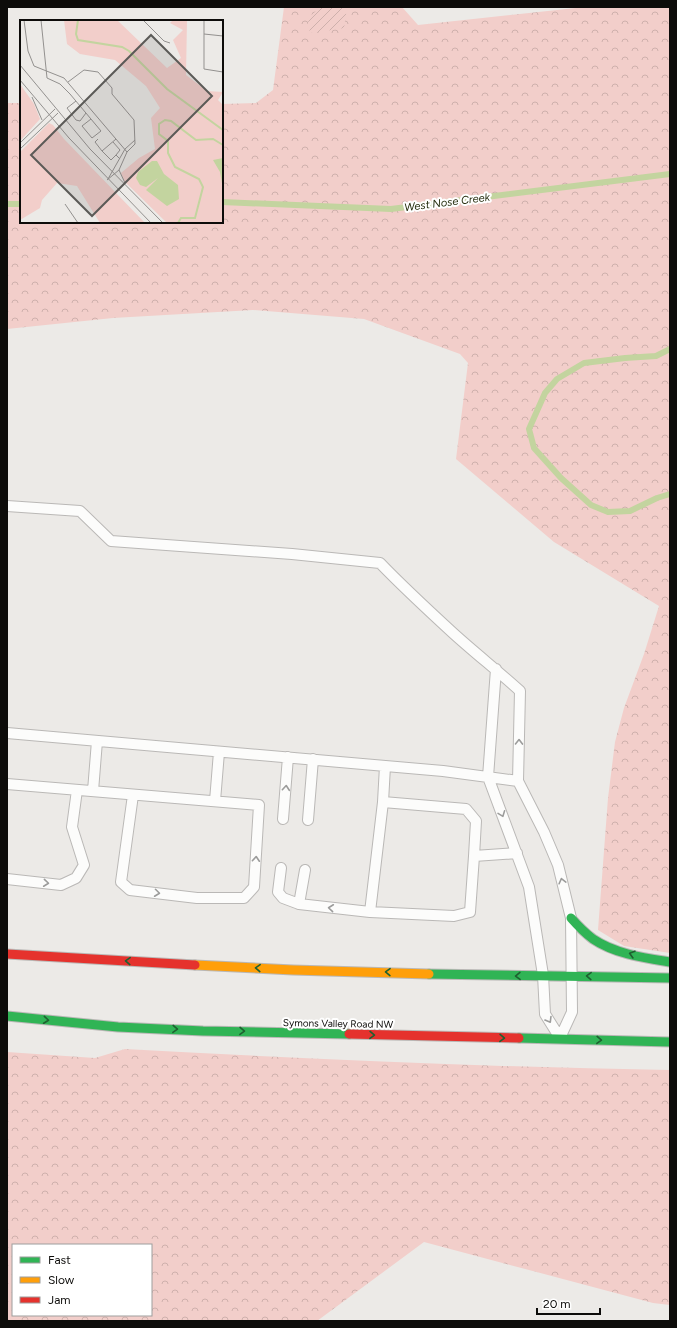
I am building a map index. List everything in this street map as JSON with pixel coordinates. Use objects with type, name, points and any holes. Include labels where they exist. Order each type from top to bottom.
[{"type":"main road","points":[[571,918],[584,933],[601,944],[634,955],[670,962]]},
{"type":"main road","points":[[7,954],[294,970],[511,976],[571,975],[670,978]]},
{"type":"main road","name":"Symons Valley Road NW","points":[[7,1016],[118,1027],[670,1042]]},
{"type":"lane","points":[[7,506],[80,511],[111,541],[292,554],[380,563],[399,583],[454,634],[520,691],[518,781],[544,832],[558,865],[571,918],[572,1012],[560,1038]]},
{"type":"lane","points":[[496,669],[488,777],[530,887],[543,975],[545,1014],[560,1038]]},
{"type":"lane","points":[[7,733],[443,771],[518,781]]},
{"type":"lane","points":[[93,791],[97,741]]},
{"type":"lane","points":[[215,802],[219,752]]},
{"type":"lane","points":[[283,819],[288,757]]},
{"type":"lane","points":[[308,820],[313,759]]},
{"type":"lane","points":[[370,912],[383,802],[385,766]]},
{"type":"lane","points":[[7,784],[260,805],[254,887],[244,898],[197,898],[130,890],[121,882],[133,795]]},
{"type":"lane","points":[[7,879],[61,885],[76,878],[84,865],[72,827],[77,790]]},
{"type":"lane","points":[[281,868],[278,892],[283,898],[299,904],[370,912],[454,916],[470,912],[476,821],[466,809],[383,802]]},
{"type":"lane","points":[[474,856],[517,853]]},
{"type":"lane","points":[[299,904],[305,870]]},
{"type":"green space","points":[[284,7],[402,7],[418,25],[585,7],[670,7],[670,953],[624,946],[598,930],[608,798],[615,742],[624,708],[644,654],[659,606],[554,542],[456,459],[468,363],[460,354],[364,319],[253,310],[113,318],[7,329],[7,103],[20,103],[20,223],[223,223],[223,104],[256,103],[273,90]]},
{"type":"green space","points":[[321,7],[347,7],[344,28],[312,33],[308,28],[309,17]]},
{"type":"green space","points":[[125,1049],[398,1062],[670,1070],[670,1305],[653,1303],[424,1242],[317,1321],[7,1321],[7,1052],[95,1058]]},
{"type":"waterway","name":"West Nose Creek","points":[[223,202],[391,209],[670,174]]},
{"type":"waterway","name":"West Nose Creek","points":[[7,204],[20,204]]},
{"type":"waterway","name":"West Nose Creek","points":[[670,349],[656,356],[584,363],[557,379],[545,393],[529,429],[534,448],[561,478],[591,505],[608,512],[630,511],[657,498],[670,494]]},
{"type":"traffic: fast","points":[[571,918],[593,939],[602,944],[630,955],[670,962]]},
{"type":"traffic: fast","points":[[429,974],[670,978]]},
{"type":"traffic: fast","points":[[7,1016],[118,1027],[203,1031],[349,1034]]},
{"type":"traffic: fast","points":[[519,1038],[670,1042]]},
{"type":"traffic: slow","points":[[195,965],[293,970],[429,974]]},
{"type":"traffic: jam","points":[[7,954],[195,965]]},
{"type":"traffic: jam","points":[[349,1034],[519,1038]]}]
